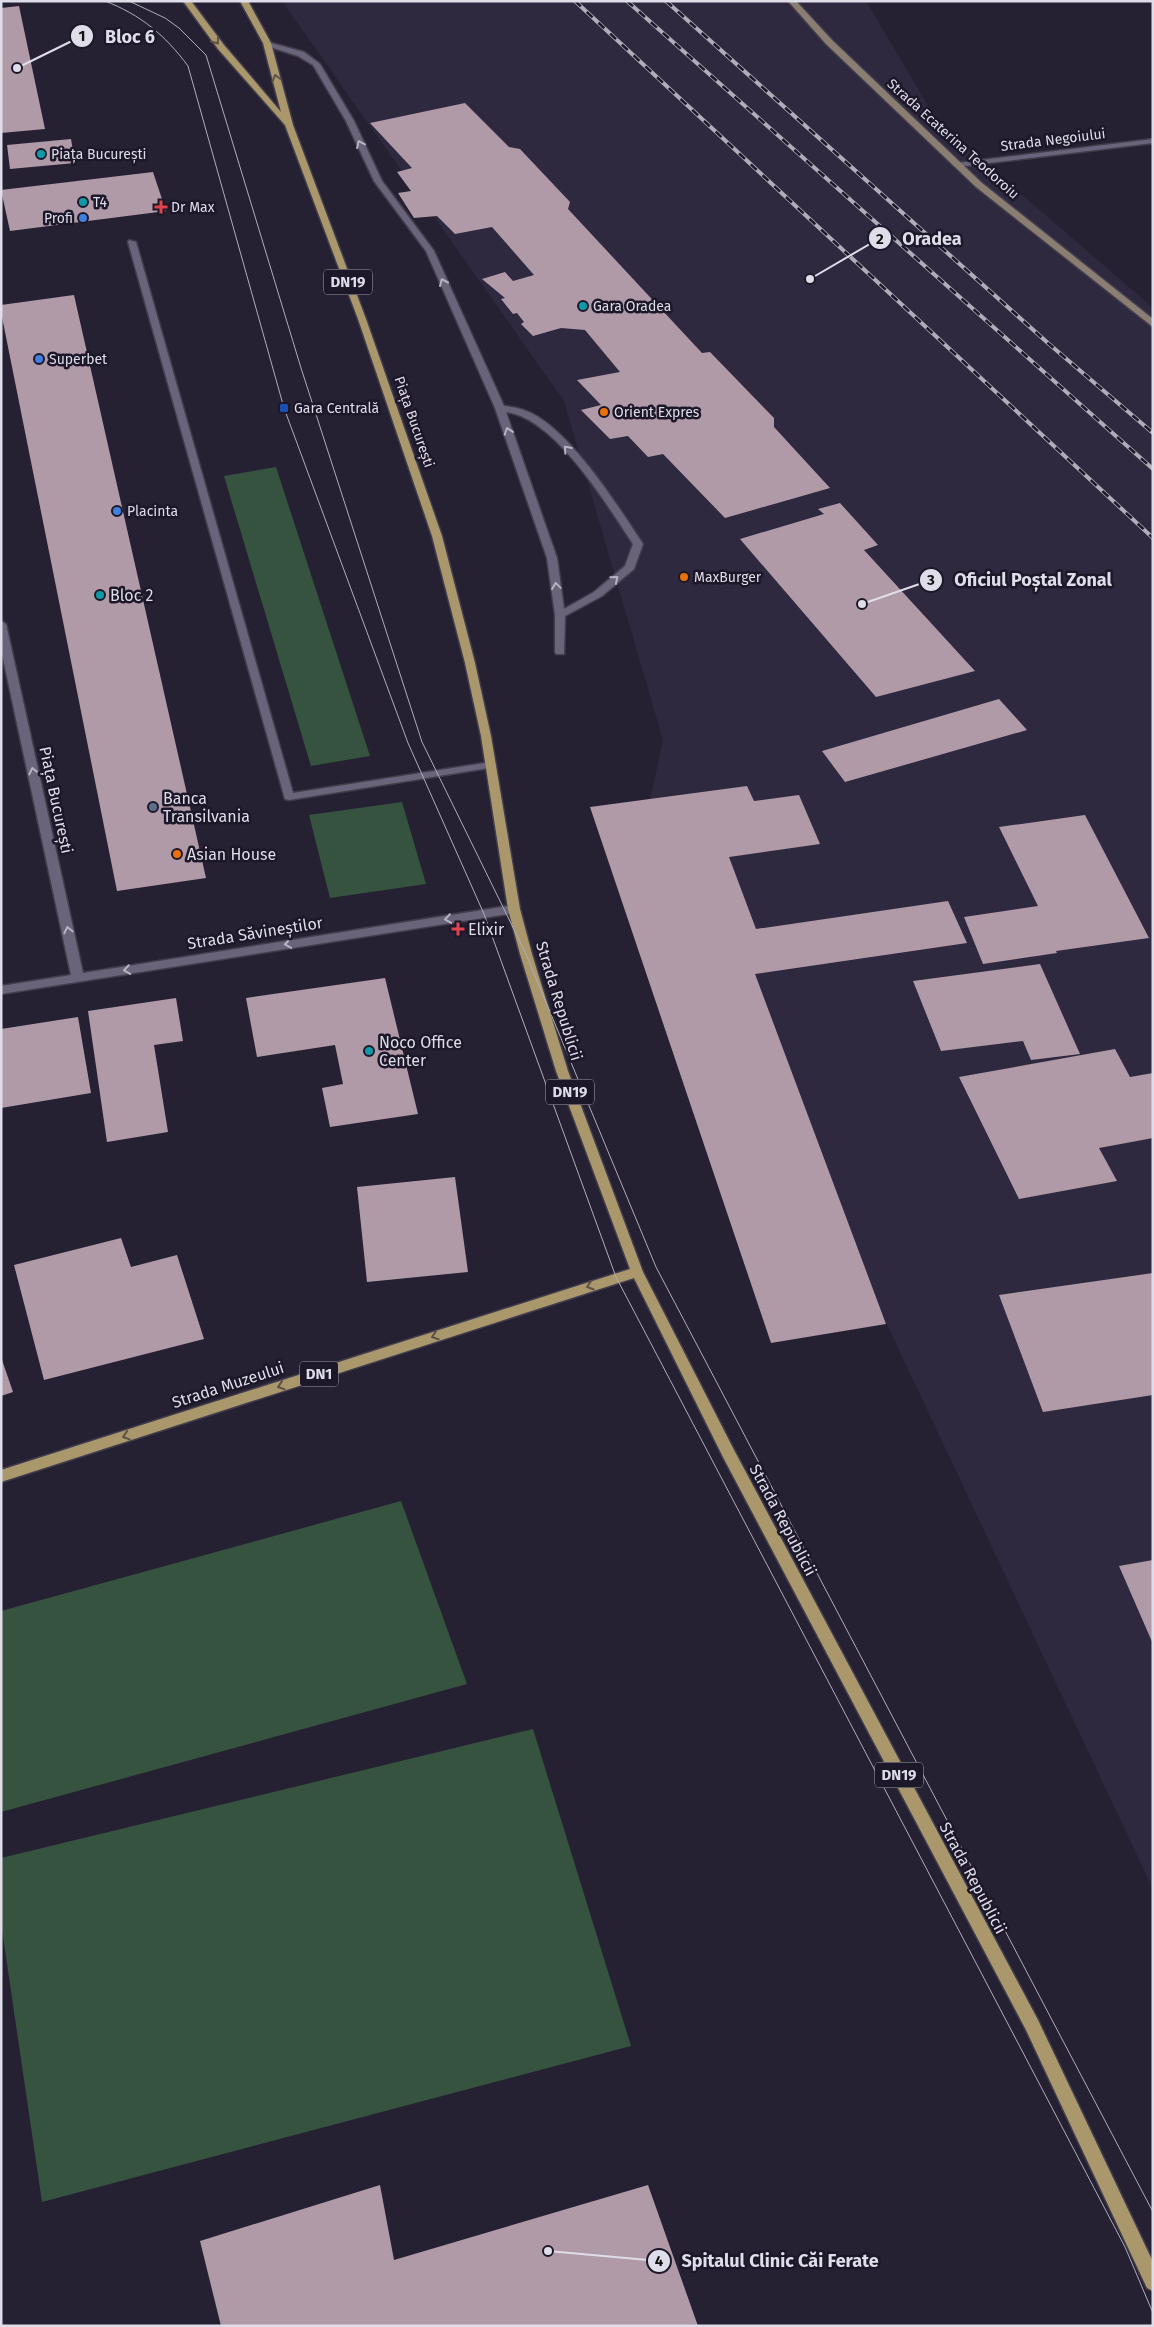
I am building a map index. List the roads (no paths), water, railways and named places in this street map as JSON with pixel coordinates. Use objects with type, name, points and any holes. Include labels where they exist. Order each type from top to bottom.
[{"type":"main road","name":"Piața București","points":[[187,1],[221,47],[289,125]]},
{"type":"main road","name":"Piața București","points":[[244,1],[267,43],[289,125],[365,328],[436,536],[470,663],[486,736]]},
{"type":"main road","name":"Strada Ecaterina Teodoroiu","points":[[792,1],[828,42],[987,192],[1152,323]]},
{"type":"main road","name":"Strada Republicii","points":[[486,736],[514,909],[562,1071],[637,1272],[728,1453],[1032,2025],[1153,2282]]},
{"type":"main road","name":"Strada Muzeului","points":[[1,1476],[637,1272]]},
{"type":"street","points":[[267,43],[301,54],[316,64],[350,121],[378,181],[430,251],[500,408],[552,558],[560,615],[560,652]]},
{"type":"street","name":"Strada Negoiului","points":[[957,165],[1153,141]]},
{"type":"street","points":[[132,242],[289,797],[491,765]]},
{"type":"street","points":[[500,408],[531,416],[557,437],[597,483],[638,544],[630,567],[598,594],[560,615]]},
{"type":"street","name":"Piața București","points":[[2,627],[78,978]]},
{"type":"street","name":"Strada Săvineștilor","points":[[1,990],[514,909]]},
{"type":"tram line","points":[[105,1],[130,13],[151,27],[188,66],[284,408],[408,743],[484,914],[616,1277],[1125,2247],[1153,2313]]},
{"type":"tram line","points":[[129,1],[165,18],[179,28],[206,55],[301,368],[422,742],[526,954],[656,1267],[1153,2212]]},
{"type":"railway","points":[[575,1],[1153,538]]},
{"type":"railway","points":[[627,1],[1153,469]]},
{"type":"railway","points":[[666,1],[1049,344],[1153,433]]},
{"type":"place","name":"Bloc 6","points":[[17,68]]},
{"type":"place","name":"Piața București","points":[[41,154]]},
{"type":"place","name":"T4","points":[[83,202]]},
{"type":"place","name":"Dr Max","points":[[161,207]]},
{"type":"place","name":"Profi","points":[[83,218]]},
{"type":"place","name":"Oradea","points":[[810,279]]},
{"type":"place","name":"Gara Oradea","points":[[583,306]]},
{"type":"place","name":"Superbet","points":[[39,359]]},
{"type":"place","name":"Gara Centrală","points":[[284,408]]},
{"type":"place","name":"Orient Expres","points":[[604,412]]},
{"type":"place","name":"Placinta","points":[[117,511]]},
{"type":"place","name":"MaxBurger","points":[[684,577]]},
{"type":"place","name":"Bloc 2","points":[[100,595]]},
{"type":"place","name":"Oficiul Poștal Zonal","points":[[862,604]]},
{"type":"place","name":"Banca Transilvania","points":[[153,807]]},
{"type":"place","name":"Asian House","points":[[177,854]]},
{"type":"place","name":"Elixir","points":[[458,929]]},
{"type":"place","name":"Noco Office Center","points":[[369,1051]]},
{"type":"place","name":"Spitalul Clinic Căi Ferate","points":[[548,2251]]}]
